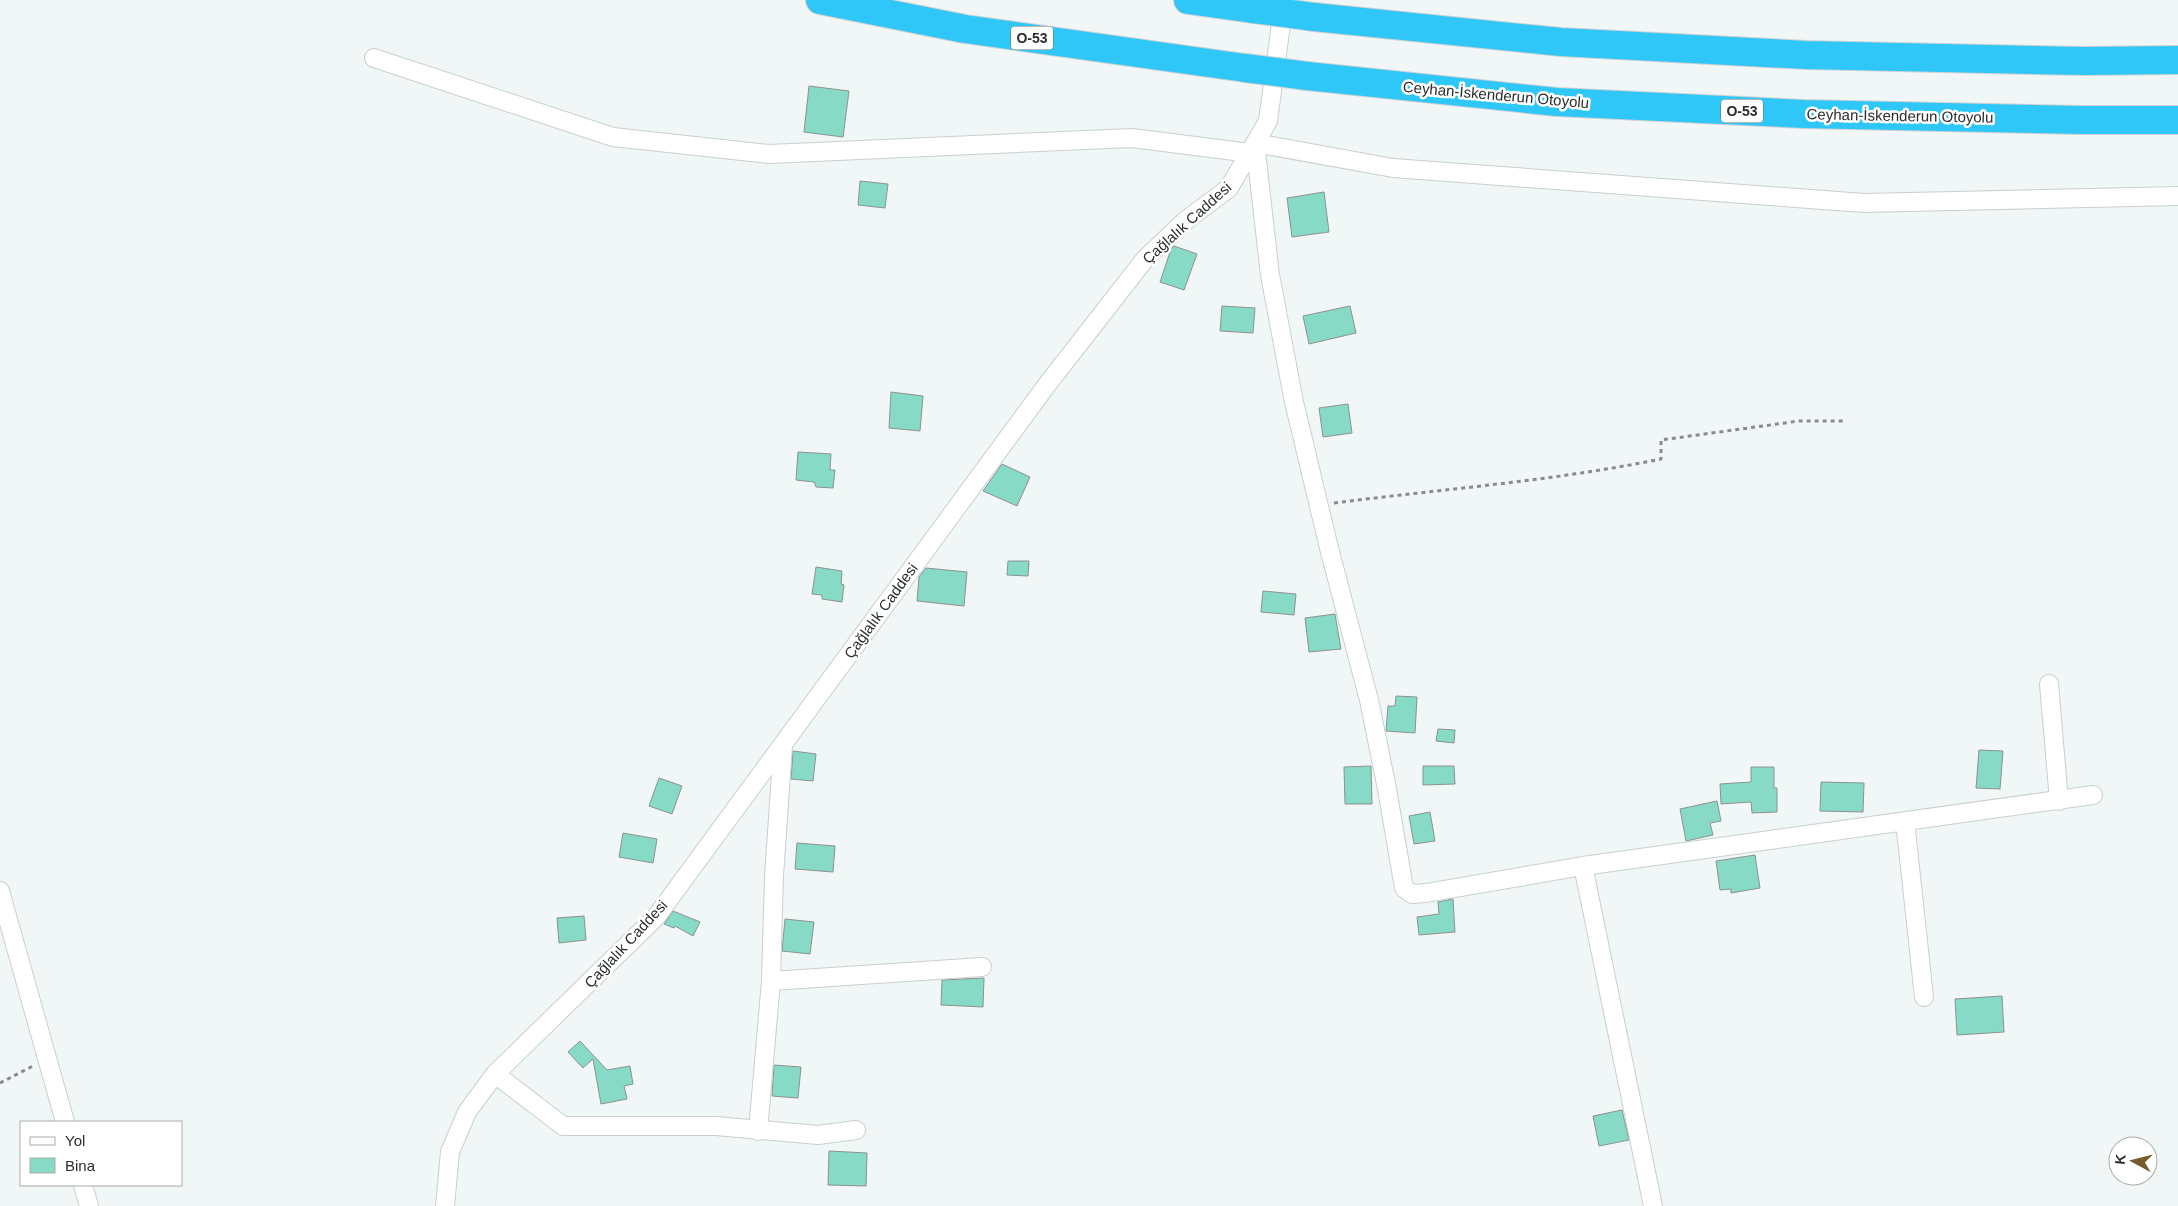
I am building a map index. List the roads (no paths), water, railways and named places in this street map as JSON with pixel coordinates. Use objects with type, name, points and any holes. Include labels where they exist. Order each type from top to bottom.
[{"type":"highway","name":"Ceyhan-İskenderun Otoyolu","points":[[820,0],[965,29],[1245,68],[1557,102],[1804,114],[2082,120],[2178,120]]},
{"type":"highway","points":[[1188,0],[1314,17],[1562,42],[1806,55],[2083,61],[2178,60]]},
{"type":"street","name":"Çağlalık Caddesi","points":[[445,1206],[450,1152],[467,1112],[495,1074],[656,917],[1046,386],[1145,259],[1184,221],[1230,188],[1268,121],[1284,0]]},
{"type":"street","points":[[374,58],[612,137],[769,154],[1132,138],[1252,148],[1393,168],[1864,203],[2178,196]]},
{"type":"street","points":[[1252,148],[1270,275],[1294,402],[1369,700],[1404,888],[1412,894],[1426,894],[1583,866],[2092,795]]},
{"type":"street","points":[[2049,684],[2059,801]]},
{"type":"street","points":[[758,1131],[771,981],[774,876],[783,744]]},
{"type":"street","points":[[1905,821],[1924,998]]},
{"type":"street","points":[[1583,866],[1653,1206]]},
{"type":"street","points":[[0,891],[65,1121]]},
{"type":"street","points":[[771,981],[982,967]]},
{"type":"street","points":[[495,1074],[563,1126],[716,1126],[818,1135],[856,1130]]},
{"type":"street","points":[[83,1186],[89,1206]]}]
